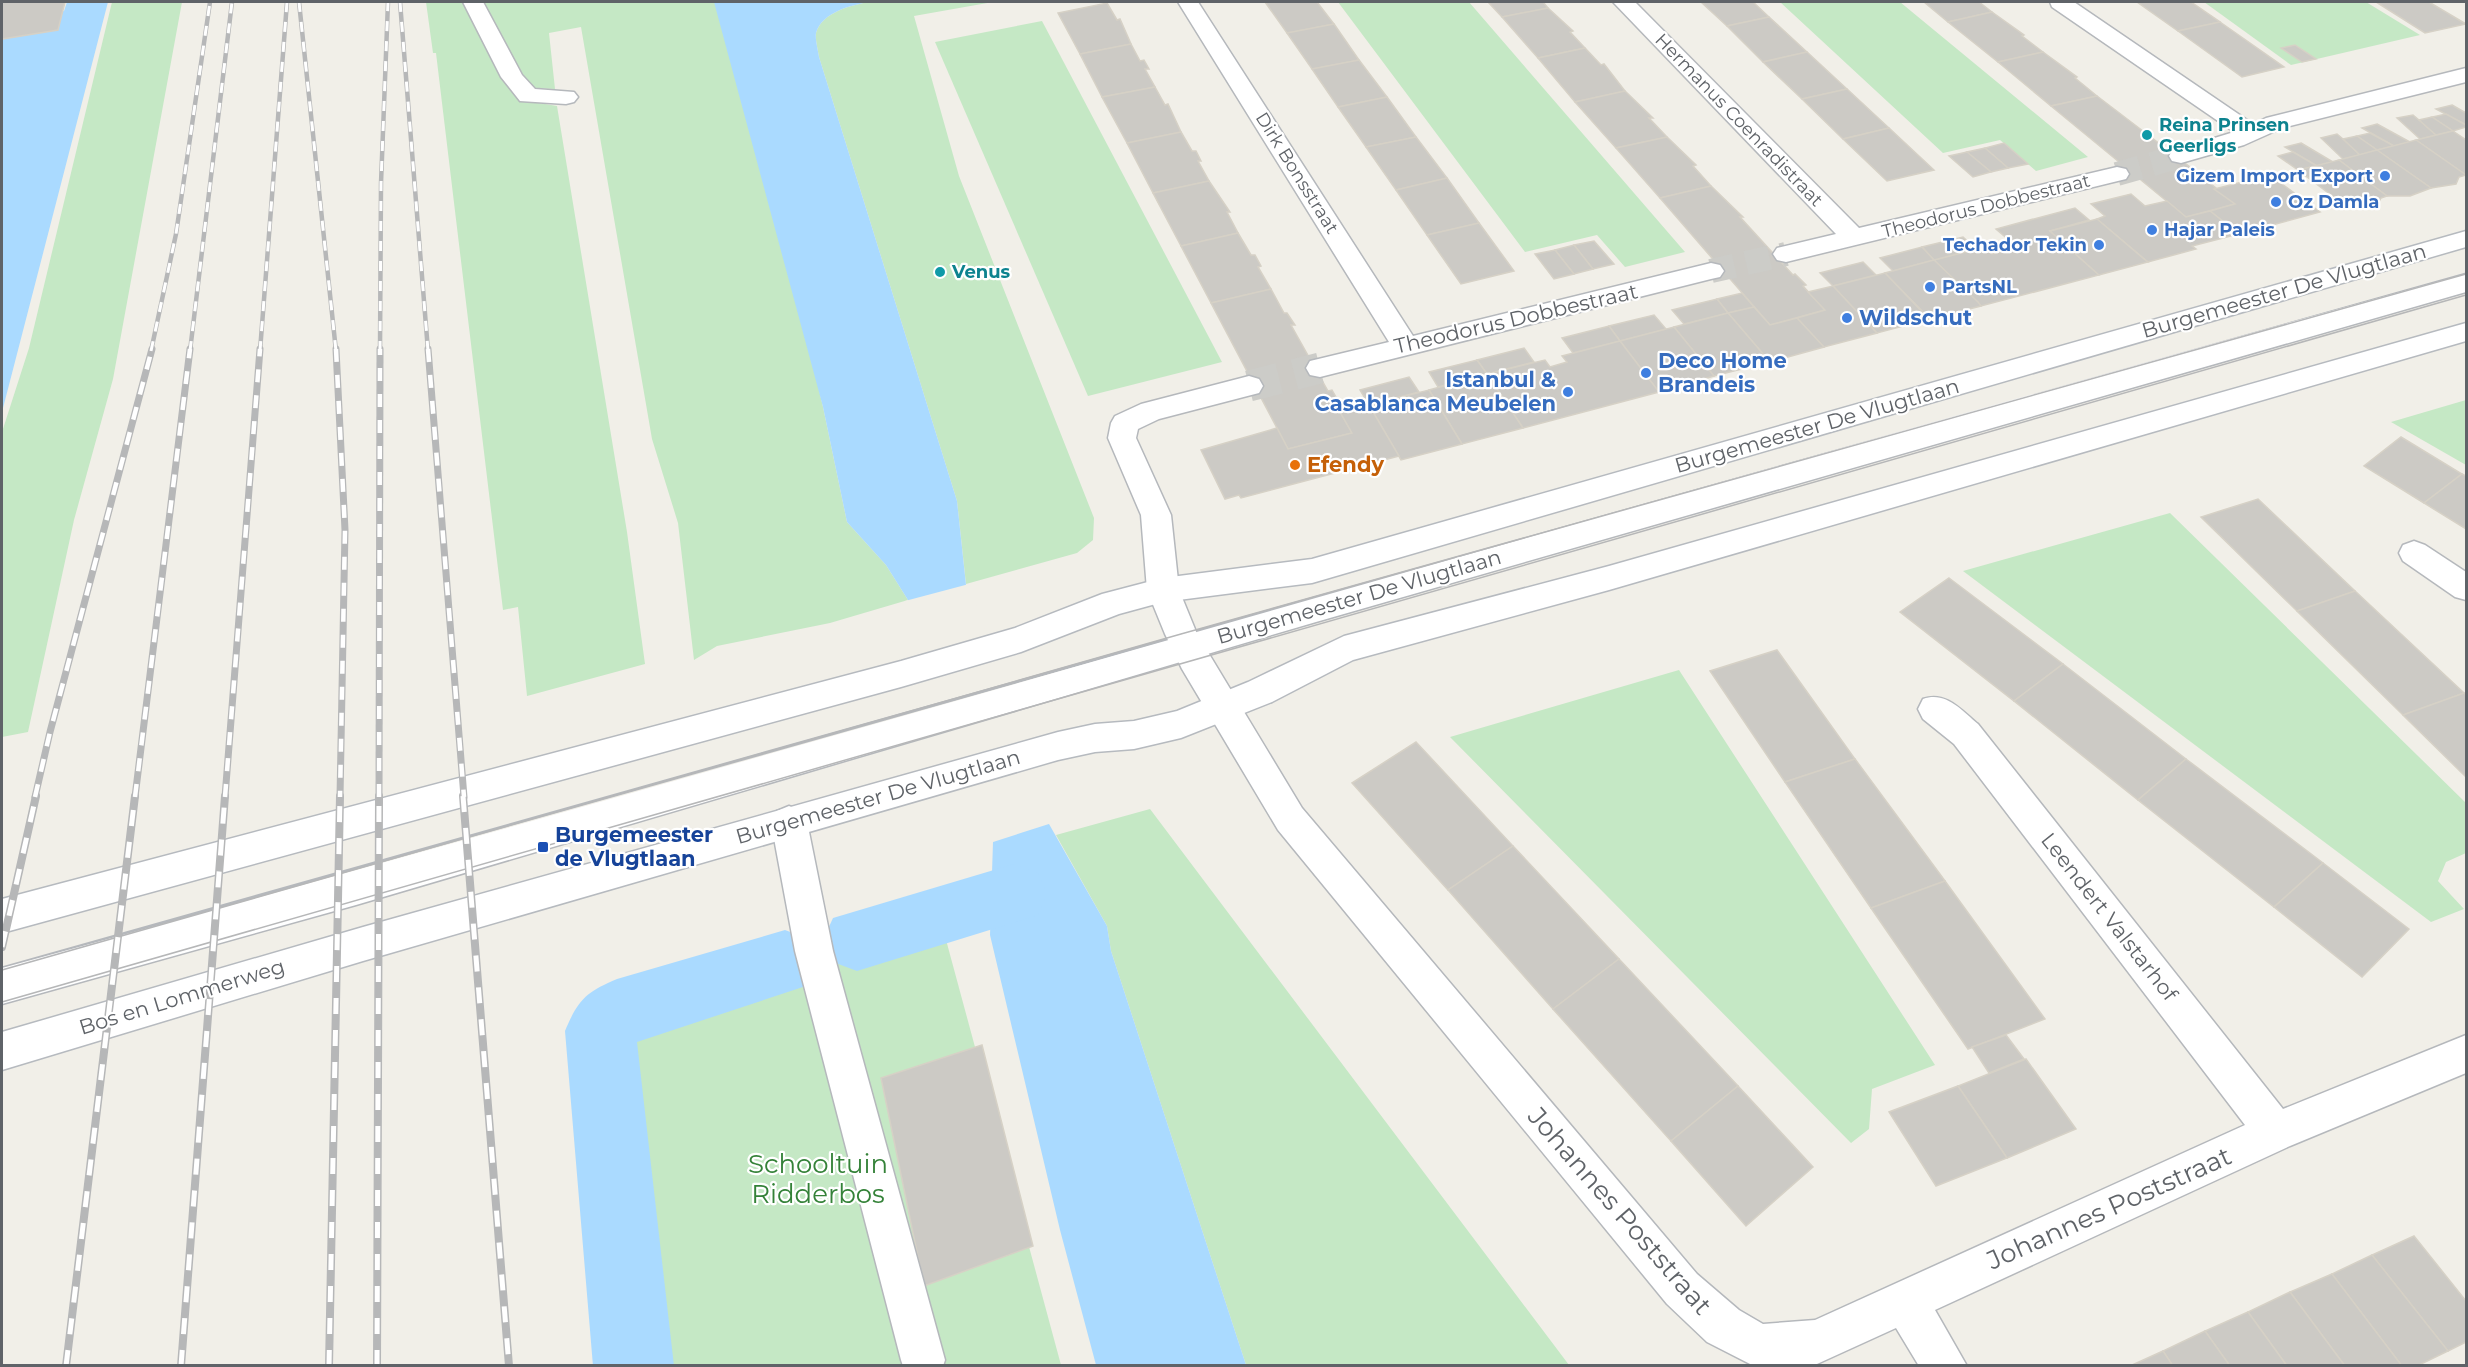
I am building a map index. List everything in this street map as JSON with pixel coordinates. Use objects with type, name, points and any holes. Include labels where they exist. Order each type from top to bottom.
[{"type":"street","points":[[473,2],[512,77],[528,96],[566,97]]},
{"type":"street","name":"Dirk Bonsstraat","points":[[1188,2],[1405,345]]},
{"type":"street","name":"Hermanus Coenradistraat","points":[[1623,2],[1854,238]]},
{"type":"street","points":[[2060,2],[2250,132]]},
{"type":"street","points":[[2181,156],[2236,140],[2274,123],[2466,75]]},
{"type":"street","name":"Theodorus Dobbestraat","points":[[1786,254],[2117,174]]},
{"type":"street","name":"Burgemeester De Vlugtlaan","points":[[2,916],[901,674],[1021,639],[1113,603],[1163,590],[1312,571],[2466,239]]},
{"type":"street","name":"Theodorus Dobbestraat","points":[[1320,368],[1405,345],[1711,271]]},
{"type":"street","name":"Burgemeester De Vlugtlaan","points":[[2,986],[356,888],[915,724],[2466,283]]},
{"type":"street","name":"Burgemeester De Vlugtlaan","points":[[363,944],[1058,746],[1143,733],[1181,724],[1223,709],[1344,648],[1608,578],[2466,332]]},
{"type":"street","points":[[1163,590],[1156,515],[1122,438],[1125,423],[1151,411],[1249,386]]},
{"type":"street","points":[[2414,553],[2466,588]]},
{"type":"street","name":"Burgemeester De Vlugtlaan","points":[[1163,590],[1188,647],[1223,709]]},
{"type":"street","name":"Johannes Poststraat","points":[[1223,709],[1290,819],[1682,1289],[1723,1326],[1760,1346],[1817,1342],[1904,1300],[2276,1132],[2466,1053]]},
{"type":"street","name":"Leendert Valstarhof","points":[[1935,709],[1966,734],[2276,1132]]},
{"type":"street","points":[[789,822],[814,951],[923,1360]]},
{"type":"street","name":"Bos en Lommerweg","points":[[2,1051],[363,944]]},
{"type":"street","points":[[1904,1300],[1945,1365]]},
{"type":"green space","points":[[112,2],[182,2],[113,379],[74,520],[28,732],[2,737],[2,432],[29,348]]},
{"type":"green space","points":[[426,2],[728,2],[823,407],[847,522],[886,565],[908,600],[830,623],[717,646],[694,660],[678,523],[652,439],[581,27],[549,33],[555,89],[534,88],[524,76],[504,41],[486,44],[521,100],[557,106],[627,532],[645,664],[527,696],[518,607],[503,610],[436,53],[433,53]]},
{"type":"green space","points":[[869,2],[993,2],[914,16],[959,176],[1094,518],[1093,540],[1077,553],[966,584],[957,501],[817,45],[816,33],[824,20],[838,11]]},
{"type":"green space","points":[[1338,2],[1469,2],[1685,252],[1625,267],[1597,235],[1525,252]]},
{"type":"green space","points":[[1780,2],[1900,2],[2088,157],[2036,171],[2000,140],[1943,153]]},
{"type":"green space","points":[[2204,2],[2366,2],[2420,35],[2291,65]]},
{"type":"green space","points":[[1042,21],[1222,362],[1088,396],[935,42]]},
{"type":"green space","points":[[2466,400],[2466,465],[2391,422]]},
{"type":"green space","points":[[2170,513],[2466,803],[2466,853],[2446,862],[2438,881],[2464,909],[2431,922],[1963,571]]},
{"type":"green space","points":[[1679,670],[1935,1065],[1872,1089],[1869,1129],[1851,1143],[1450,737]]},
{"type":"green space","points":[[1150,809],[1569,1365],[1246,1365],[1111,951],[1107,926],[1056,835]]},
{"type":"green space","name":"Schooltuin Ridderbos","points":[[942,925],[1061,1365],[651,1365],[614,1025]]},
{"type":"water","points":[[67,2],[108,2],[2,412],[2,23],[64,11]]},
{"type":"water","points":[[714,2],[869,2],[838,11],[824,20],[816,33],[819,57],[957,501],[966,585],[1049,824],[1107,926],[1111,951],[1246,1365],[1096,1365],[1060,1230],[990,935],[993,842],[908,600],[886,565],[847,522],[823,407]]},
{"type":"pier","points":[[969,584],[1052,823],[990,843],[905,601]]},
{"type":"building","points":[[2,2],[65,2],[58,30],[2,39]]},
{"type":"building","points":[[1265,2],[1317,2],[1334,24],[1287,33]]},
{"type":"building","points":[[1488,2],[1543,2],[1548,8],[1502,17]]},
{"type":"building","points":[[1701,2],[1753,2],[1769,17],[1727,26]]},
{"type":"building","points":[[1924,2],[1979,2],[1992,12],[1948,22]]},
{"type":"building","points":[[2137,2],[2191,2],[2220,22],[2178,31]]},
{"type":"building","points":[[2376,2],[2429,2],[2466,24],[2425,33]]},
{"type":"building","points":[[1107,3],[1117,20],[1120,19],[1131,44],[1080,54],[1058,13]]},
{"type":"building","points":[[1548,8],[1573,31],[1570,32],[1585,48],[1538,58],[1502,17]]},
{"type":"building","points":[[1992,12],[2043,52],[1998,62],[1948,22]]},
{"type":"building","points":[[1769,17],[1807,52],[1763,62],[1727,26]]},
{"type":"building","points":[[2220,22],[2284,67],[2242,77],[2178,31]]},
{"type":"building","points":[[1334,24],[1359,60],[1312,69],[1287,33]]},
{"type":"building","points":[[1131,44],[1140,61],[1144,60],[1149,69],[1145,69],[1155,87],[1102,97],[1080,54]]},
{"type":"building","points":[[2295,45],[2316,59],[2302,62],[2281,48]]},
{"type":"building","points":[[1585,48],[1601,65],[1604,64],[1625,91],[1575,102],[1538,58]]},
{"type":"building","points":[[1807,52],[1847,89],[1802,99],[1763,62]]},
{"type":"building","points":[[2043,52],[2077,77],[2075,78],[2097,96],[2051,106],[1998,62]]},
{"type":"building","points":[[1359,60],[1387,97],[1338,107],[1312,69]]},
{"type":"building","points":[[1155,87],[1165,105],[1168,104],[1181,132],[1127,143],[1102,97]]},
{"type":"building","points":[[1847,89],[1889,128],[1843,139],[1802,99]]},
{"type":"building","points":[[1625,91],[1653,118],[1649,118],[1667,137],[1616,148],[1575,102]]},
{"type":"building","points":[[2097,96],[2235,204],[2186,217],[2051,106]]},
{"type":"building","points":[[1387,97],[1416,137],[1366,147],[1338,107]]},
{"type":"building","points":[[2452,105],[2466,113],[2466,125],[2436,109]]},
{"type":"building","points":[[2446,114],[2466,127],[2453,131],[2432,117]]},
{"type":"building","points":[[2413,115],[2436,135],[2420,139],[2397,118]]},
{"type":"building","points":[[2432,117],[2453,131],[2436,135],[2419,120]]},
{"type":"building","points":[[2377,124],[2410,142],[2394,146],[2362,128]]},
{"type":"building","points":[[1889,128],[1934,170],[1887,181],[1843,139]]},
{"type":"building","points":[[2453,131],[2466,140],[2466,175],[2416,140]]},
{"type":"building","points":[[1181,132],[1192,151],[1196,151],[1201,161],[1198,161],[1209,181],[1153,193],[1127,143]]},
{"type":"building","points":[[2370,133],[2394,146],[2377,150],[2357,136]]},
{"type":"building","points":[[2337,134],[2360,155],[2343,159],[2321,138]]},
{"type":"building","points":[[2357,136],[2377,150],[2360,155],[2343,139]]},
{"type":"building","points":[[1416,137],[1447,178],[1396,190],[1366,147]]},
{"type":"building","points":[[1667,137],[1696,165],[1693,166],[1711,186],[1660,198],[1616,148]]},
{"type":"building","points":[[2416,140],[2466,175],[2459,177],[2456,184],[2431,188],[2377,150]]},
{"type":"building","points":[[2004,143],[2028,164],[2008,168],[1985,148]]},
{"type":"building","points":[[2301,143],[2333,162],[2317,166],[2285,147]]},
{"type":"building","points":[[1985,148],[2008,168],[1991,172],[1967,152]]},
{"type":"building","points":[[2377,150],[2431,188],[2410,196],[2387,196],[2339,160]]},
{"type":"building","points":[[1967,152],[1991,172],[1973,177],[1949,156]]},
{"type":"building","points":[[2293,152],[2317,166],[2298,170],[2278,156]]},
{"type":"building","points":[[2339,160],[2387,196],[2381,198],[2377,205],[2366,202],[2347,207],[2298,170]]},
{"type":"building","points":[[2270,175],[2320,212],[2239,234],[2210,211],[2235,204],[2214,189]]},
{"type":"building","points":[[1447,178],[1479,223],[1427,235],[1396,190]]},
{"type":"building","points":[[1209,181],[1230,212],[1227,212],[1238,233],[1181,246],[1153,193]]},
{"type":"building","points":[[1711,186],[1743,217],[1740,217],[1793,275],[1795,274],[1806,285],[1803,286],[1825,310],[1770,325],[1660,198]]},
{"type":"building","points":[[2131,194],[2145,206],[2167,201],[2186,217],[2210,211],[2239,234],[2192,246],[2196,249],[2148,262],[2097,219],[2105,216],[2091,204]]},
{"type":"building","points":[[2075,208],[2089,220],[2050,231],[2099,275],[1981,306],[1934,260],[1985,247],[1992,254],[2007,250],[2000,243],[2010,241],[1996,229]]},
{"type":"building","points":[[2097,219],[2148,262],[2099,275],[2050,231]]},
{"type":"building","points":[[1479,223],[1514,271],[1461,284],[1427,235]]},
{"type":"building","points":[[1238,233],[1251,255],[1255,255],[1261,266],[1258,267],[1271,289],[1211,303],[1181,246]]},
{"type":"building","points":[[1963,237],[1976,249],[1934,260],[1922,247]]},
{"type":"building","points":[[1594,241],[1614,264],[1593,269],[1574,245]]},
{"type":"building","points":[[1574,245],[1593,269],[1574,274],[1555,250]]},
{"type":"building","points":[[1922,247],[1934,260],[1893,271],[1880,258]]},
{"type":"building","points":[[1555,250],[1574,274],[1554,279],[1535,254]]},
{"type":"building","points":[[1934,260],[1981,306],[1930,319],[1885,273]]},
{"type":"building","points":[[1863,262],[1876,275],[1833,286],[1820,273]]},
{"type":"building","points":[[1885,273],[1930,319],[1877,333],[1833,286]]},
{"type":"building","points":[[1833,286],[1877,333],[1824,347],[1821,344],[1797,318],[1825,310],[1808,292]]},
{"type":"building","points":[[1271,289],[1284,313],[1287,313],[1295,325],[1291,325],[1328,391],[1332,390],[1340,404],[1336,405],[1352,433],[1288,449],[1211,303]]},
{"type":"building","points":[[1742,293],[1754,307],[1728,313],[1717,299]]},
{"type":"building","points":[[1717,299],[1728,313],[1684,324],[1672,310]]},
{"type":"building","points":[[1754,307],[1770,325],[1797,318],[1824,347],[1770,362],[1728,313]]},
{"type":"building","points":[[1728,313],[1770,362],[1714,376],[1674,327]]},
{"type":"building","points":[[1654,315],[1666,329],[1620,341],[1609,326]]},
{"type":"building","points":[[1609,326],[1620,341],[1573,353],[1562,338]]},
{"type":"building","points":[[1674,327],[1714,376],[1659,392],[1620,341]]},
{"type":"building","points":[[1620,341],[1659,392],[1523,428],[1487,374],[1545,360],[1550,367],[1567,362],[1562,356]]},
{"type":"building","points":[[1524,348],[1534,362],[1487,374],[1477,360]]},
{"type":"building","points":[[1477,360],[1487,374],[1438,387],[1429,372]]},
{"type":"building","points":[[1487,374],[1523,428],[1462,444],[1429,390]]},
{"type":"building","points":[[1409,377],[1419,392],[1369,405],[1360,390]]},
{"type":"building","points":[[1429,390],[1462,444],[1401,460],[1369,405]]},
{"type":"building","points":[[1369,405],[1399,456],[1241,498],[1239,495],[1225,499],[1201,450],[1277,428],[1288,449],[1352,433],[1340,412]]},
{"type":"building","points":[[2401,437],[2462,474],[2424,503],[2364,466]]},
{"type":"building","points":[[2462,474],[2466,476],[2466,529],[2424,503]]},
{"type":"building","points":[[2258,499],[2355,591],[2297,611],[2201,517]]},
{"type":"building","points":[[1949,578],[2063,664],[2014,701],[1900,612]]},
{"type":"building","points":[[2355,591],[2464,693],[2403,715],[2297,611]]},
{"type":"building","points":[[1777,650],[1855,759],[1785,782],[1710,671]]},
{"type":"building","points":[[2063,664],[2186,759],[2138,800],[2014,701]]},
{"type":"building","points":[[2464,693],[2466,695],[2466,777],[2403,715]]},
{"type":"building","points":[[1416,742],[1513,846],[1448,890],[1352,783]]},
{"type":"building","points":[[1855,759],[1945,881],[1871,908],[1785,782]]},
{"type":"building","points":[[2186,759],[2323,863],[2274,907],[2138,800]]},
{"type":"building","points":[[1513,846],[1619,959],[1553,1009],[1448,890]]},
{"type":"building","points":[[2323,863],[2409,929],[2362,977],[2274,907]]},
{"type":"building","points":[[1945,881],[2045,1019],[1968,1049],[1871,908]]},
{"type":"building","points":[[1619,959],[1738,1086],[1671,1141],[1553,1009]]},
{"type":"building","points":[[2006,1035],[2024,1059],[1989,1073],[1972,1047]]},
{"type":"building","points":[[982,1045],[1033,1246],[924,1286],[881,1078]]},
{"type":"building","points":[[2026,1059],[2076,1129],[2007,1158],[1958,1086]]},
{"type":"building","points":[[1738,1086],[1813,1167],[1746,1226],[1671,1141]]},
{"type":"building","points":[[1958,1086],[2007,1158],[1936,1186],[1889,1112]]},
{"type":"building","points":[[2414,1236],[2466,1301],[2466,1342],[2448,1351],[2372,1255]]},
{"type":"building","points":[[2372,1255],[2448,1351],[2417,1366],[2402,1366],[2332,1274]]},
{"type":"building","points":[[2332,1274],[2402,1366],[2345,1366],[2290,1292]]},
{"type":"building","points":[[2290,1292],[2345,1366],[2287,1366],[2248,1312]]},
{"type":"building","points":[[2248,1312],[2287,1366],[2230,1366],[2205,1331]]},
{"type":"building","points":[[2205,1331],[2230,1366],[2173,1366],[2163,1351]]},
{"type":"building","points":[[2163,1351],[2173,1366],[2130,1366]]},
{"type":"waterway","points":[[857,940],[1014,894]]},
{"type":"waterway","points":[[634,1366],[600,1031],[617,1013],[785,962]]},
{"type":"tunnel","points":[[2117,174],[2181,156]]},
{"type":"tunnel","points":[[1711,271],[1786,254]]},
{"type":"tunnel","points":[[1249,386],[1320,368]]},
{"type":"tram line","points":[[2,970],[1181,634],[2466,274]]},
{"type":"tram line","points":[[2,1002],[2466,295]]},
{"type":"railway","points":[[151,351],[176,234],[210,2]]},
{"type":"railway","points":[[190,351],[232,2]]},
{"type":"railway","points":[[260,351],[287,2]]},
{"type":"railway","points":[[299,2],[336,351]]},
{"type":"railway","points":[[380,351],[381,183],[388,2]]},
{"type":"railway","points":[[400,2],[428,351]]},
{"type":"railway","points":[[35,797],[50,732],[152,349]]},
{"type":"railway","points":[[135,797],[190,349]]},
{"type":"railway","points":[[225,797],[260,349]]},
{"type":"railway","points":[[336,349],[345,530],[340,797]]},
{"type":"railway","points":[[379,797],[380,349]]},
{"type":"railway","points":[[428,349],[464,797]]},
{"type":"railway","points":[[2,947],[36,796]]},
{"type":"railway","points":[[66,1366],[135,796]]},
{"type":"railway","points":[[181,1366],[225,796]]},
{"type":"railway","points":[[329,1366],[340,796]]},
{"type":"railway","points":[[377,1366],[379,796]]},
{"type":"railway","points":[[463,796],[509,1366]]},
{"type":"place","name":"Reina Prinsen Geerligs","points":[[2147,135]]},
{"type":"place","name":"Gizem Import Export","points":[[2385,176]]},
{"type":"place","name":"Oz Damla","points":[[2276,202]]},
{"type":"place","name":"Hajar Paleis","points":[[2152,230]]},
{"type":"place","name":"Techador Tekin","points":[[2099,245]]},
{"type":"place","name":"Venus","points":[[940,272]]},
{"type":"place","name":"PartsNL","points":[[1930,287]]},
{"type":"place","name":"Wildschut","points":[[1847,318]]},
{"type":"place","name":"Deco Home Brandeis","points":[[1646,373]]},
{"type":"place","name":"Istanbul & Casablanca Meubelen","points":[[1568,392]]},
{"type":"place","name":"Efendy","points":[[1295,465]]},
{"type":"place","name":"Burgemeester de Vlugtlaan","points":[[543,847]]}]
